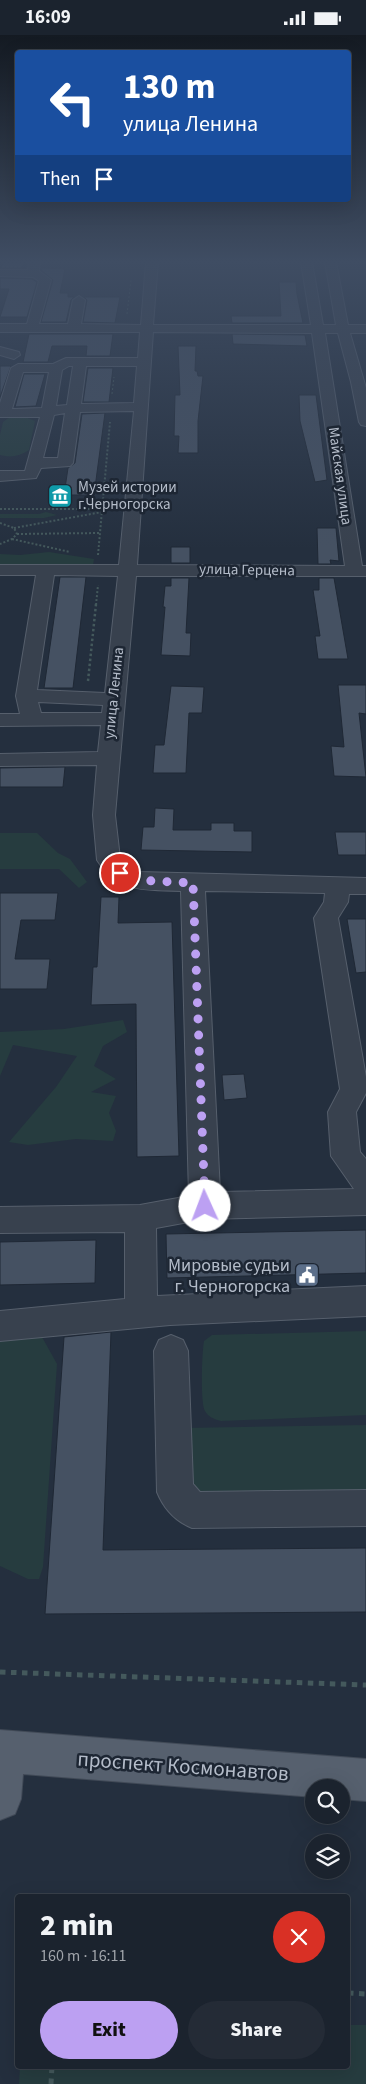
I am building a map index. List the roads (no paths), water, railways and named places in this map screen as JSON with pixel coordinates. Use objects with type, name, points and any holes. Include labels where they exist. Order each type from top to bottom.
[{"type":"main road","name":"проспект Космонавтов","points":[[2,1752],[366,1780]]},
{"type":"main road","points":[[0,1799],[2,1752]]},
{"type":"street","name":"улица Ленина","points":[[143,358],[127,569],[104,815],[109,861],[120,873],[135,880],[366,886]]},
{"type":"street","name":"Майская улица","points":[[323,358],[360,571]]},
{"type":"street","name":"Майская улица","points":[[351,358],[366,422]]},
{"type":"street","points":[[140,407],[73,408],[2,413],[18,368],[56,368],[66,362],[143,362]]},
{"type":"street","points":[[34,463],[65,463],[80,362]]},
{"type":"street","points":[[0,475],[31,475],[48,411],[56,368]]},
{"type":"street","name":"улица Герцена","points":[[0,570],[46,570],[97,563],[127,569],[360,571]]},
{"type":"street","points":[[32,720],[26,696],[46,570]]},
{"type":"street","points":[[26,696],[86,699],[113,709]]},
{"type":"street","points":[[0,720],[32,720],[113,709]]},
{"type":"street","points":[[0,760],[108,758]]},
{"type":"street","points":[[193,883],[205,1206]]},
{"type":"street","points":[[338,885],[336,902],[326,918],[354,1089],[342,1112],[346,1156],[366,1182]]},
{"type":"street","points":[[0,1220],[140,1218],[205,1206],[366,1202]]},
{"type":"street","points":[[140,1218],[156,1311]]},
{"type":"street","points":[[0,1326],[156,1311],[366,1301]]},
{"type":"street","points":[[171,1351],[175,1492],[192,1510],[366,1508]]},
{"type":"place","name":"Музей истории г.Черногорска","points":[[60,496]]},
{"type":"place","name":"Мировые судьи г. Черногорска","points":[[307,1275]]}]
